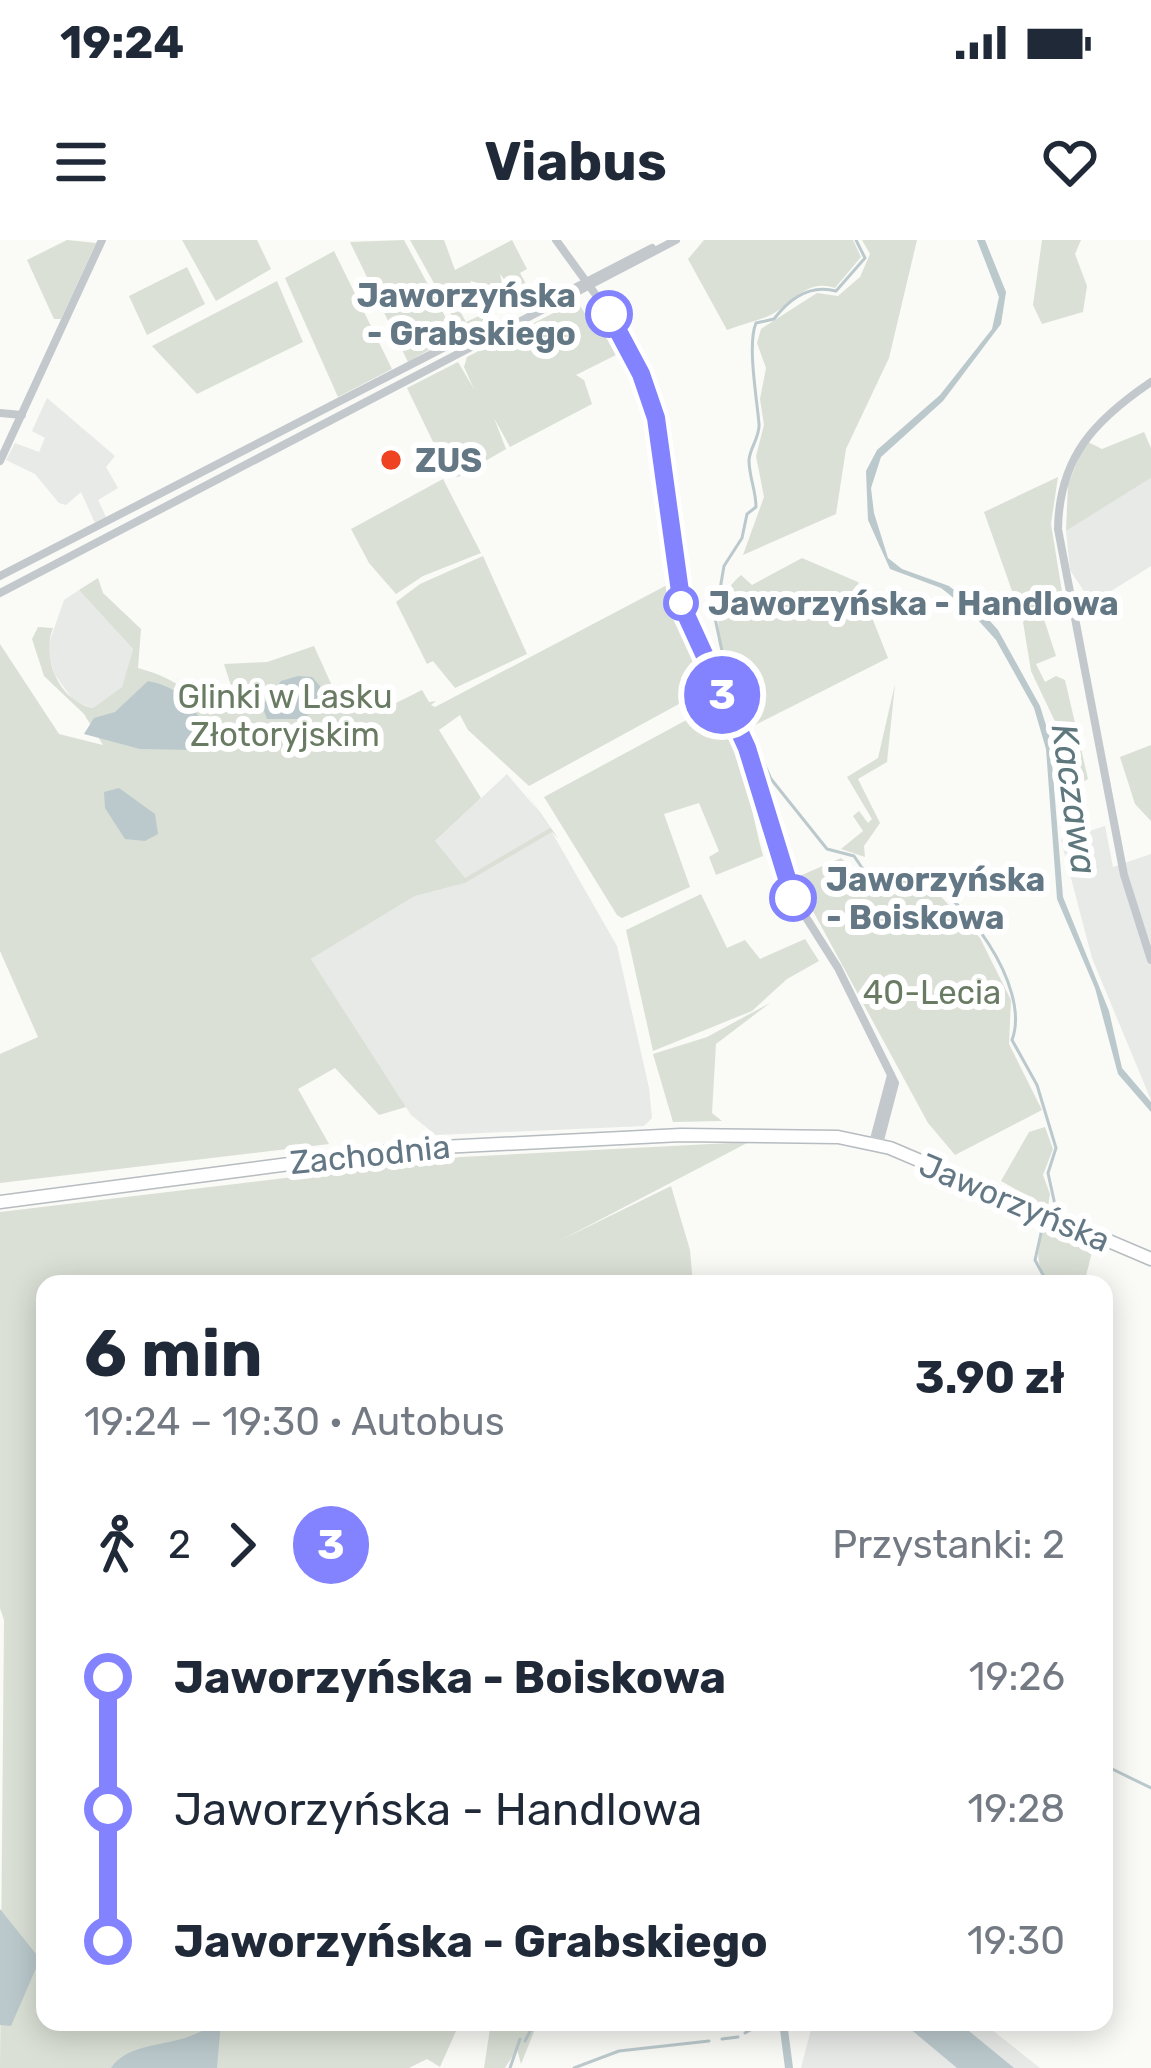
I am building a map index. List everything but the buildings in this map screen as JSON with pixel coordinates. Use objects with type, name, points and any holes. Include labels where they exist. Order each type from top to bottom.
[{"type":"main road","name":"Zachodnia","points":[[0,1202],[403,1148],[743,1134],[877,1141]]},
{"type":"main road","name":"Jaworzyńska","points":[[877,1141],[1146,1254]]},
{"type":"street","points":[[0,460],[102,240]]},
{"type":"street","points":[[556,240],[589,284],[646,386],[661,444],[679,596],[747,748],[788,886],[838,968],[891,1074],[877,1141]]},
{"type":"street","points":[[0,576],[450,344],[491,332],[672,240]]},
{"type":"street","points":[[0,593],[459,358],[491,332]]},
{"type":"street","points":[[1151,382],[1092,427],[1066,474],[1059,512],[1061,550],[1121,862],[1151,960]]},
{"type":"street","points":[[0,413],[22,415]]},
{"type":"shaded area","points":[[977,240],[985,240],[1006,292],[1001,324],[943,401],[881,457],[871,488],[874,513],[888,558],[902,569],[949,586],[981,611],[998,630],[1040,706],[1050,738],[1063,897],[1109,1011],[1122,1068],[1151,1102],[1151,1112],[1118,1074],[1095,988],[1057,899],[1046,749],[1034,708],[996,640],[941,588],[890,569],[868,520],[866,471],[877,450],[940,395],[992,329],[999,297]]},
{"type":"shaded area","points":[[47,398],[115,456],[106,467],[118,488],[98,500],[106,517],[95,523],[81,492],[66,505],[59,503],[35,474],[6,460],[15,443],[39,452],[45,438],[32,431]]},
{"type":"shaded area","points":[[1151,478],[1151,566],[1100,598],[1089,599],[1070,570],[1066,531]]},
{"type":"shaded area","points":[[79,590],[133,649],[122,688],[93,708],[74,701],[55,675],[47,649],[64,600]]},
{"type":"shaded area","points":[[312,677],[320,686],[322,707],[301,719],[267,719],[262,706],[281,681]]},
{"type":"shaded area","points":[[148,681],[175,691],[205,727],[194,750],[140,749],[84,734],[94,718],[115,712]]},
{"type":"shaded area","points":[[507,774],[542,815],[617,946],[649,1088],[652,1118],[644,1126],[436,1135],[411,1115],[311,959],[415,896],[464,883],[434,842]]},
{"type":"shaded area","points":[[119,788],[155,814],[158,834],[145,841],[125,839],[105,808],[104,792]]},
{"type":"shaded area","points":[[1105,826],[1113,867],[1151,854],[1151,1100],[1092,958],[1061,840]]},
{"type":"shaded area","points":[[0,1909],[36,1954],[36,1968],[11,2026],[0,2025]]},
{"type":"shaded area","points":[[220,2031],[217,2068],[111,2068],[132,2052]]},
{"type":"shaded area","points":[[811,2031],[993,2031],[1040,2068],[801,2068]]},
{"type":"shaded area","points":[[913,2031],[969,2031],[1014,2068],[957,2068]]},
{"type":"green space","points":[[67,240],[96,243],[61,319],[54,319],[27,260]]},
{"type":"green space","points":[[182,240],[257,240],[271,269],[216,301]]},
{"type":"green space","points":[[404,240],[455,335],[408,362],[350,242]]},
{"type":"green space","points":[[410,240],[444,240],[455,270],[512,240],[527,269],[520,273],[526,284],[518,288],[522,303],[500,274],[502,283],[481,294],[481,284],[471,281],[465,302],[452,313],[460,311],[466,322],[481,315],[485,322],[461,332]]},
{"type":"green space","points":[[704,240],[853,240],[861,257],[835,288],[814,287],[774,313],[727,330],[688,259]]},
{"type":"green space","points":[[862,240],[917,240],[889,358],[846,449],[836,514],[743,555],[764,497],[756,456],[764,425],[760,399],[766,368],[757,343],[761,329],[817,293],[838,296],[860,277],[870,254]]},
{"type":"green space","points":[[1042,240],[1081,240],[1075,254],[1087,286],[1083,312],[1042,324],[1033,305]]},
{"type":"green space","points":[[334,251],[392,369],[338,397],[285,278]]},
{"type":"green space","points":[[187,267],[205,304],[147,335],[129,296]]},
{"type":"green space","points":[[277,281],[303,342],[197,394],[152,346]]},
{"type":"green space","points":[[577,301],[586,315],[598,309],[624,351],[576,375],[584,380],[592,404],[510,447],[494,418],[506,449],[458,477],[449,475],[407,388],[458,362],[474,389],[464,367],[467,357]]},
{"type":"green space","points":[[1144,432],[1151,448],[1151,478],[1066,531],[1068,484],[1086,441],[1102,449]]},
{"type":"green space","points":[[1058,477],[1051,524],[1063,598],[1035,606],[1022,619],[984,512]]},
{"type":"green space","points":[[443,479],[481,553],[423,576],[396,594],[369,563],[351,529]]},
{"type":"green space","points":[[483,556],[527,654],[455,688],[433,661],[427,664],[396,602],[420,584]]},
{"type":"green space","points":[[802,558],[858,582],[888,658],[749,728],[726,670],[718,629],[720,609],[741,575],[752,585]]},
{"type":"green space","name":"Glinki w Lasku Złotoryjskim","points":[[98,578],[103,593],[141,629],[138,668],[178,685],[210,715],[235,698],[224,664],[267,662],[314,646],[338,699],[390,706],[422,690],[429,702],[436,701],[431,705],[435,707],[669,584],[675,613],[710,687],[529,786],[468,730],[460,715],[439,730],[481,798],[435,841],[465,878],[550,828],[524,790],[558,838],[552,832],[465,883],[415,896],[311,959],[406,1107],[379,1115],[335,1068],[298,1089],[329,1144],[0,1183],[0,1054],[38,1037],[0,951],[0,644],[59,734],[103,745],[84,714],[44,676],[32,639],[38,627],[53,628],[51,665],[62,688],[81,704],[93,708],[122,687],[133,649],[79,590]]},
{"type":"green space","points":[[1040,607],[1056,656],[1036,664],[1045,682],[1056,676],[1065,680],[1088,779],[1062,792],[1059,730],[1031,671],[1023,622]]},
{"type":"green space","points":[[895,684],[887,762],[858,779],[880,823],[864,846],[865,857],[841,849],[863,831],[853,816],[859,811],[868,823],[872,819],[847,777],[878,758]]},
{"type":"green space","points":[[716,704],[706,711],[710,718],[726,717],[706,730],[709,735],[729,725],[763,856],[716,875],[709,857],[719,851],[699,803],[664,814],[690,887],[622,918],[544,797]]},
{"type":"green space","points":[[1151,745],[1151,821],[1135,804],[1120,757]]},
{"type":"green space","name":"40-Lecia","points":[[841,858],[872,885],[908,879],[929,884],[980,938],[1011,1000],[1009,1044],[1042,1110],[955,1155],[928,1123],[795,878]]},
{"type":"green space","points":[[701,894],[727,948],[745,940],[760,959],[805,939],[819,961],[787,979],[752,1011],[653,1051],[626,930]]},
{"type":"green space","points":[[770,1003],[716,1044],[712,1113],[722,1121],[673,1122],[653,1054],[707,1037]]},
{"type":"green space","points":[[1045,1127],[1053,1149],[1043,1175],[1050,1194],[1048,1207],[1001,1181],[1029,1132]]},
{"type":"green space","points":[[749,1142],[561,1240],[671,1186],[690,1250],[692,1275],[36,1275],[36,2031],[456,2031],[440,2067],[427,2059],[409,2068],[0,2068],[4,1620],[0,1608],[0,1212],[461,1157]]},
{"type":"green space","points":[[1046,1226],[1087,1243],[1092,1252],[1086,1275],[1044,1275],[1038,1256]]},
{"type":"green space","points":[[490,2031],[534,2031],[521,2064],[517,2049],[505,2068],[484,2068]]},
{"type":"waterway","points":[[856,240],[865,258],[836,291],[809,292],[786,305],[774,319],[756,323],[752,358],[759,429],[749,460],[756,507],[747,514],[742,538],[724,566],[715,618],[730,689],[771,779],[827,849],[854,856],[869,878],[890,880],[912,872],[931,882],[952,899],[988,943],[1012,994],[1012,1040],[1037,1085],[1056,1148],[1048,1173],[1055,1205],[1050,1212]]},
{"type":"waterway","points":[[1043,1275],[1035,1260],[1044,1220]]},
{"type":"waterway","points":[[1113,1769],[1151,1788]]},
{"type":"waterway","points":[[525,2041],[530,2031]]},
{"type":"waterway","name":"Kaczawa","points":[[784,2031],[789,2068]]},
{"type":"waterway","points":[[722,2039],[738,2037]]},
{"type":"waterway","points":[[510,2068],[520,2039]]},
{"type":"waterway","points":[[574,2068],[619,2051],[709,2041]]},
{"type":"bus line","name":"3","points":[[609,314],[641,374],[656,418],[671,556],[682,606],[747,748],[793,898]]},
{"type":"place","name":"Jaworzyńska - Grabskiego","points":[[609,314]]},
{"type":"place","name":"ZUS","points":[[391,460]]},
{"type":"place","name":"Jaworzyńska - Handlowa","points":[[681,603]]},
{"type":"place","name":"Jaworzyńska - Boiskowa","points":[[793,898]]}]
